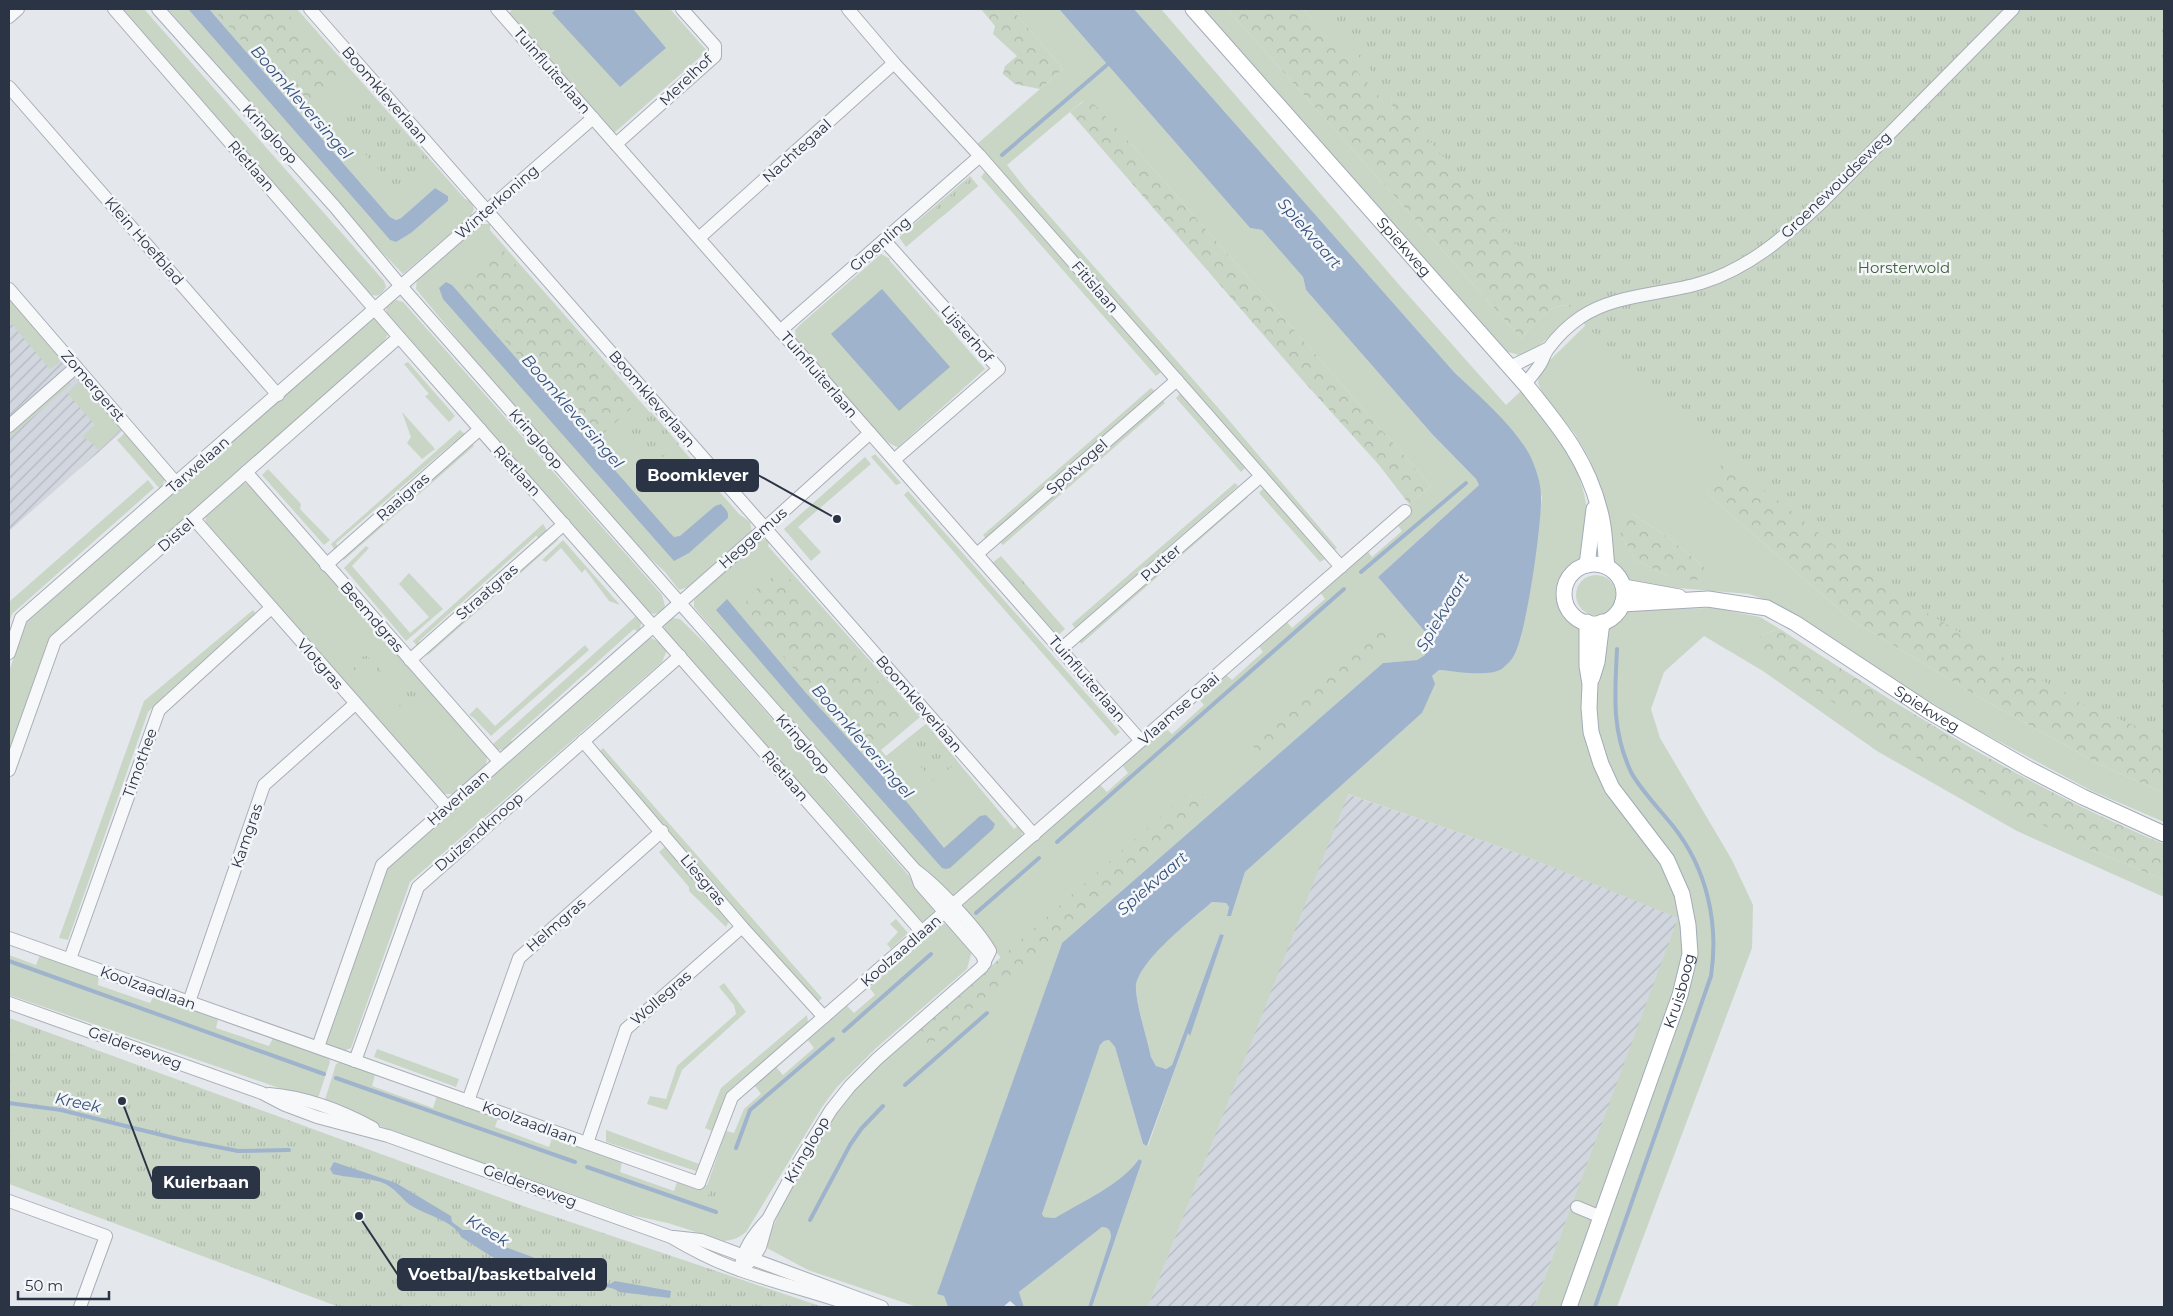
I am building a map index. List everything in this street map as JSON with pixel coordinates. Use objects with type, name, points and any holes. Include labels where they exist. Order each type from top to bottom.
[{"type":"main road","name":"Spiekweg","points":[[1193,9],[1510,366],[1574,446],[1590,480],[1602,521],[1607,566]]},
{"type":"main road","name":"Spiekweg","points":[[1587,565],[1595,498]]},
{"type":"main road","points":[[1587,565],[1607,566],[1620,579],[1624,587],[1622,604],[1618,612],[1602,622],[1587,622],[1578,618],[1571,612],[1566,603],[1566,584],[1571,575],[1587,565]]},
{"type":"main road","name":"Spiekweg","points":[[1624,587],[1687,599],[1724,601],[1767,608],[1794,623],[1930,712],[2027,768],[2083,797],[2164,834]]},
{"type":"main road","name":"Spiekweg","points":[[1622,604],[1668,603],[1687,599]]},
{"type":"main road","name":"Kruisboog","points":[[1569,1307],[1680,995],[1690,954],[1688,925],[1682,894],[1667,860],[1612,788],[1600,764],[1591,732],[1590,684],[1587,666],[1587,622]]},
{"type":"main road","name":"Kruisboog","points":[[1590,684],[1597,662],[1602,622]]},
{"type":"street","points":[[9,17],[18,9]]},
{"type":"street","name":"Rietlaan","points":[[114,9],[399,337],[922,932]]},
{"type":"street","name":"Kringloop","points":[[158,9],[335,207],[400,285],[914,870],[920,884],[949,909],[982,955],[985,963],[877,1059],[850,1086],[826,1117],[768,1219],[755,1233],[748,1257],[740,1270]]},
{"type":"street","name":"Boomkleverlaan","points":[[310,9],[1034,835]]},
{"type":"street","name":"Merelhof","points":[[616,144],[715,56],[715,46],[682,9]]},
{"type":"street","name":"Fitislaan","points":[[848,9],[894,63],[980,156],[1341,567]]},
{"type":"street","name":"Groenewoudseweg","points":[[1510,366],[1547,349],[1575,322],[1592,310],[1616,302],[1703,282],[1729,271],[1766,250],[1793,230],[1821,204],[2013,9]]},
{"type":"street","name":"Tuinfluiterlaan","points":[[502,10],[593,118],[1141,742]]},
{"type":"street","name":"Nachtegaal","points":[[699,238],[894,63]]},
{"type":"street","name":"Klein Hoefblad","points":[[9,87],[278,395]]},
{"type":"street","name":"Winterkoning","points":[[400,285],[593,118]]},
{"type":"street","name":"Groenling","points":[[780,331],[980,156]]},
{"type":"street","name":"Lijsterhof","points":[[884,240],[998,370],[894,460]]},
{"type":"street","name":"Tarwelaan","points":[[9,653],[21,618],[177,484],[400,285]]},
{"type":"street","name":"Zomergerst","points":[[9,289],[177,484]]},
{"type":"street","name":"Distel","points":[[9,770],[55,641],[399,337]]},
{"type":"street","name":"Groenewoudseweg","points":[[1525,384],[1540,365],[1547,349]]},
{"type":"street","points":[[9,426],[76,367]]},
{"type":"street","name":"Spotvogel","points":[[977,554],[1177,380]]},
{"type":"street","name":"Raaigras","points":[[326,564],[480,429]]},
{"type":"street","name":"Heggemus","points":[[679,602],[765,528],[870,433]]},
{"type":"street","name":"Beemdgras","points":[[246,472],[499,761]]},
{"type":"street","name":"Putter","points":[[1060,650],[1261,476]]},
{"type":"street","name":"Vlaamse Gaai","points":[[949,909],[1405,511]]},
{"type":"street","name":"Vlotgras","points":[[194,519],[447,807]]},
{"type":"street","name":"Straatgras","points":[[410,660],[564,524]]},
{"type":"street","name":"Haverlaan","points":[[318,1047],[382,865],[679,602]]},
{"type":"street","name":"Timothee","points":[[70,960],[159,710],[271,608]]},
{"type":"street","name":"Duizendknoop","points":[[355,1061],[418,887],[680,656]]},
{"type":"street","name":"Kamgras","points":[[189,1002],[264,785],[355,704]]},
{"type":"street","name":"Liesgras","points":[[583,741],[662,831],[742,927],[824,1017]]},
{"type":"street","name":"Helmgras","points":[[468,1101],[519,958],[662,831]]},
{"type":"street","name":"Koolzaadlaan","points":[[9,938],[698,1183],[732,1098],[949,909]]},
{"type":"street","name":"Wollegras","points":[[587,1143],[626,1028],[742,927]]},
{"type":"street","name":"Gelderseweg","points":[[9,1003],[262,1093],[291,1096],[356,1118],[388,1136],[671,1237],[696,1252],[740,1270],[857,1307]]},
{"type":"street","points":[[9,1201],[106,1236],[80,1307]]},
{"type":"street","points":[[1577,1207],[1601,1216]]},
{"type":"street","name":"Gelderseweg","points":[[671,1237],[701,1240],[882,1307]]},
{"type":"shaded area","points":[[9,291],[127,427],[9,531]]},
{"type":"shaded area","points":[[1347,794],[1512,851],[1679,918],[1534,1307],[1148,1307]]},
{"type":"green space","points":[[119,9],[144,9],[384,281],[386,287],[380,294],[368,294]]},
{"type":"green space","points":[[168,9],[188,9],[390,240],[396,241],[411,233],[448,201],[448,196],[435,188],[401,218],[396,220],[390,217],[209,9],[297,9],[465,199],[471,201],[474,209],[471,216],[403,274],[332,200]]},
{"type":"green space","points":[[213,9],[284,9],[339,73],[301,106]]},
{"type":"green space","points":[[513,9],[670,9],[707,51],[614,133],[509,13]]},
{"type":"green space","points":[[981,9],[1012,9],[1063,69],[1040,89],[1015,84],[1003,74],[1005,66],[1017,56],[993,34],[995,26]]},
{"type":"green space","points":[[1012,9],[1059,9],[1250,228],[1262,230],[1303,277],[1306,290],[1432,434],[1476,479],[1479,485],[1378,577],[1426,633],[1425,655],[1417,660],[1383,663],[1062,943],[938,1294],[944,1296],[948,1307],[917,1307],[808,1270],[767,1248],[769,1237],[782,1205],[838,1109],[875,1068],[1001,958],[962,908],[965,903],[1099,784],[1107,792],[1128,773],[1122,765],[1164,727],[1172,734],[1204,705],[1198,698],[1225,674],[1232,680],[1263,652],[1258,645],[1286,621],[1292,628],[1325,599],[1319,590],[1366,549],[1372,557],[1402,531],[1396,523],[1410,512],[1409,504],[1431,486],[1125,137],[1083,101],[1007,165],[1025,188],[1227,418],[1337,548],[1333,551],[976,145],[1063,69]]},
{"type":"green space","points":[[1134,9],[1161,9],[1401,287],[1506,405],[1521,391],[1544,418],[1573,462],[1584,494],[1587,512],[1586,535],[1582,557],[1561,583],[1563,606],[1571,620],[1583,628],[1606,628],[1625,610],[1714,608],[1760,617],[1780,629],[1761,635],[2087,848],[2164,880],[2164,897],[2017,831],[1877,751],[1763,671],[1704,636],[1664,672],[1651,709],[1660,738],[1732,860],[1753,905],[1752,948],[1617,1307],[1534,1307],[1678,918],[1512,851],[1348,794],[1148,1307],[1092,1307],[1142,1161],[1139,1159],[1122,1177],[1089,1199],[1055,1218],[1044,1217],[1042,1214],[1083,1090],[1100,1045],[1104,1041],[1109,1040],[1115,1047],[1143,1144],[1148,1146],[1188,1032],[1190,1035],[1224,935],[1220,934],[1172,1065],[1165,1069],[1156,1066],[1151,1057],[1140,1014],[1136,989],[1138,979],[1144,967],[1167,942],[1212,902],[1226,903],[1229,907],[1227,916],[1231,916],[1245,872],[1422,713],[1432,676],[1439,670],[1485,673],[1520,639],[1530,592],[1542,497],[1522,443],[1486,403],[1454,372]]},
{"type":"green space","points":[[1203,9],[1227,9],[1521,338],[1540,318],[1553,309],[1569,305],[1579,307],[1659,242],[1534,350],[1522,356],[1505,351]]},
{"type":"green space","points":[[1227,9],[1303,9],[1393,112],[1390,88],[1565,9],[1968,9],[1579,307],[1569,305],[1553,309],[1540,318],[1521,338]]},
{"type":"green space","points":[[1303,9],[1375,9],[1385,33],[1393,113]]},
{"type":"green space","name":"Horsterwold","points":[[1319,9],[2164,9],[2164,738],[2081,703],[1898,596],[1732,464],[1585,325]]},
{"type":"green space","points":[[365,88],[429,159],[395,188],[332,116]]},
{"type":"green space","points":[[1084,101],[1092,102],[1125,137],[1431,486],[1409,504],[1379,465],[1305,383],[1070,112]]},
{"type":"green space","points":[[985,172],[1161,372],[1156,376],[981,177]]},
{"type":"green space","points":[[970,176],[978,186],[906,247],[899,237]]},
{"type":"green space","points":[[971,178],[978,186],[943,216],[936,208]]},
{"type":"green space","points":[[480,224],[490,224],[490,230],[739,514],[750,522],[752,532],[688,587],[679,590],[665,572],[638,547],[472,357],[416,289],[417,278]]},
{"type":"green space","points":[[503,250],[637,403],[594,442],[462,292],[464,284]]},
{"type":"green space","points":[[881,254],[890,259],[985,369],[898,447],[881,436],[856,407],[853,408],[822,373],[824,370],[796,338],[795,330]]},
{"type":"green space","points":[[9,298],[59,354],[60,362],[50,369],[9,321]]},
{"type":"green space","points":[[396,300],[403,302],[662,595],[665,606],[661,612],[654,614],[646,611],[387,316],[386,309],[389,302]]},
{"type":"green space","points":[[373,318],[384,325],[388,334],[384,342],[50,637],[9,751],[9,671],[27,622],[366,322]]},
{"type":"green space","points":[[1593,318],[1796,346],[1706,493],[1850,619],[1972,693],[2099,764],[2164,793],[2164,822],[2092,791],[1972,727],[1898,683],[1775,603],[1749,594],[1630,584],[1612,564],[1599,484],[1589,458],[1575,434],[1542,393],[1538,383],[1539,374],[1547,363]],"holes":[[[1631,513],[1669,538],[1708,570],[1673,578],[1636,561],[1621,535]]]},
{"type":"green space","points":[[408,362],[455,416],[449,422],[425,396],[429,394],[404,364]]},
{"type":"green space","points":[[68,381],[71,384],[9,438],[9,434]]},
{"type":"green space","points":[[81,381],[122,428],[99,451],[92,443],[82,437],[95,425],[67,393]]},
{"type":"green space","points":[[1151,388],[1155,391],[987,540],[983,535]]},
{"type":"green space","points":[[1181,393],[1245,468],[1241,472],[1176,398]]},
{"type":"green space","points":[[1161,398],[1165,403],[1003,545],[999,541]]},
{"type":"green space","points":[[402,412],[435,449],[422,459],[407,443],[411,437]]},
{"type":"green space","points":[[651,412],[679,444],[654,464],[627,433]]},
{"type":"green space","points":[[460,430],[467,436],[457,445],[453,443],[336,543],[338,548],[335,550],[331,544]]},
{"type":"green space","points":[[126,432],[163,475],[165,480],[160,489],[117,440]]},
{"type":"green space","points":[[472,443],[474,446],[344,560],[341,558]]},
{"type":"green space","points":[[1746,444],[2164,681],[2164,793],[2099,764],[1972,693],[1850,619],[1706,493],[1724,460]]},
{"type":"green space","points":[[875,454],[901,483],[896,485],[871,457]]},
{"type":"green space","points":[[865,457],[871,464],[798,527],[821,552],[811,561],[784,529]]},
{"type":"green space","points":[[268,469],[301,504],[300,509],[330,540],[324,545],[262,475]]},
{"type":"green space","points":[[148,480],[154,488],[12,614],[9,623],[9,602]]},
{"type":"green space","points":[[242,482],[249,484],[487,756],[486,766],[454,794],[444,794],[438,789],[206,526],[205,514]]},
{"type":"green space","points":[[1235,483],[1238,486],[1075,628],[1072,624]]},
{"type":"green space","points":[[1264,488],[1325,559],[1320,562],[1259,493]]},
{"type":"green space","points":[[908,491],[1120,732],[1115,736],[904,495]]},
{"type":"green space","points":[[1244,493],[1248,497],[1081,644],[1079,640]]},
{"type":"green space","points":[[1631,513],[1669,538],[1708,570],[1707,578],[1695,580],[1673,578],[1636,561],[1621,535],[1620,522]]},
{"type":"green space","points":[[543,524],[548,532],[541,539],[536,536],[419,641],[421,644],[418,647],[413,641]]},
{"type":"green space","points":[[556,538],[558,540],[428,655],[425,652]]},
{"type":"green space","points":[[765,539],[769,542],[768,546],[920,717],[881,750],[886,756],[926,724],[1014,829],[1019,825],[1023,831],[1021,839],[954,896],[950,895],[922,869],[720,642],[711,627],[694,607],[694,600],[699,595],[758,541]]},
{"type":"green space","points":[[563,540],[620,605],[609,601],[585,569],[582,573],[561,548],[546,562],[542,560]]},
{"type":"green space","points":[[366,546],[369,548],[352,566],[410,633],[429,617],[399,584],[409,573],[443,609],[406,641],[344,568]]},
{"type":"green space","points":[[1001,556],[1065,629],[1056,637],[991,564]]},
{"type":"green space","points":[[783,571],[901,708],[906,720],[874,747],[858,743],[745,610],[747,598],[763,583]]},
{"type":"green space","points":[[1600,575],[1607,578],[1613,584],[1616,595],[1615,603],[1607,612],[1600,615],[1592,615],[1585,612],[1577,603],[1576,591],[1579,584],[1588,576]]},
{"type":"green space","points":[[1021,579],[1044,606],[1040,609],[1035,608],[1034,602],[1029,602],[1024,598],[1022,588],[1016,586],[1016,582]]},
{"type":"green space","points":[[253,610],[257,615],[148,712],[68,940],[59,938],[144,701]]},
{"type":"green space","points":[[637,615],[642,620],[639,633],[634,629],[511,740],[513,743],[506,749],[498,750],[492,745]]},
{"type":"green space","points":[[672,618],[680,619],[710,648],[932,902],[934,912],[931,920],[922,922],[915,918],[664,629],[665,623]]},
{"type":"green space","points":[[1383,622],[1397,638],[1259,754],[1250,742]]},
{"type":"green space","points":[[1780,629],[1967,746],[2064,798],[2164,844],[2164,880],[2087,848],[1924,763],[1755,650],[1761,635]]},
{"type":"green space","points":[[651,638],[663,644],[667,650],[662,662],[410,882],[351,1048],[341,1052],[326,1044],[326,1039],[387,868],[645,641]]},
{"type":"green space","points":[[585,645],[589,650],[491,736],[469,715],[477,707],[495,726]]},
{"type":"green space","points":[[367,656],[391,681],[385,686],[355,671],[353,667],[358,657]]},
{"type":"green space","points":[[409,675],[427,695],[416,703],[412,712],[399,706],[406,693],[399,684]]},
{"type":"green space","points":[[926,724],[958,762],[933,781],[901,744]]},
{"type":"green space","points":[[603,748],[822,998],[817,1003],[598,753]]},
{"type":"green space","points":[[1195,786],[1209,802],[927,1048],[913,1035]]},
{"type":"green space","points":[[667,845],[730,919],[726,927],[689,891],[689,887],[659,852]]},
{"type":"green space","points":[[896,919],[908,933],[891,949],[887,944],[898,932],[890,924]]},
{"type":"green space","points":[[942,923],[951,925],[972,951],[967,969],[875,1049],[837,1087],[822,1107],[746,1232],[733,1239],[724,1241],[668,1223],[631,1215],[385,1128],[324,1103],[336,1064],[340,1062],[375,1075],[372,1086],[433,1108],[437,1096],[498,1118],[495,1127],[549,1147],[552,1138],[622,1162],[620,1172],[674,1191],[677,1182],[698,1189],[702,1188],[708,1183],[726,1131],[734,1133],[744,1109],[761,1094],[755,1086],[776,1067],[783,1075],[814,1048],[808,1040],[847,1006],[854,1013],[875,995],[869,987]]},
{"type":"green space","points":[[9,955],[36,965],[40,955],[99,975],[98,985],[150,1003],[154,996],[218,1019],[216,1028],[269,1046],[273,1038],[329,1058],[330,1062],[317,1101],[9,995]]},
{"type":"green space","points":[[724,983],[746,1012],[682,1070],[667,1110],[647,1104],[650,1096],[666,1099],[677,1066],[736,1014],[734,1005],[719,987]]},
{"type":"green space","points":[[807,1015],[808,1022],[728,1091],[712,1131],[705,1128],[721,1088]]},
{"type":"green space","points":[[9,1018],[526,1207],[823,1307],[339,1307],[9,1184]]},
{"type":"green space","points":[[377,1049],[459,1079],[456,1087],[374,1057]]},
{"type":"green space","points":[[606,1130],[699,1164],[696,1171],[606,1142]]},
{"type":"green space","points":[[717,1188],[723,1191],[726,1197],[723,1203],[717,1206],[711,1203],[708,1197],[711,1191]]},
{"type":"green space","points":[[1102,1227],[1110,1231],[1111,1237],[1088,1307],[1024,1307],[1019,1292]]},
{"type":"water","points":[[188,9],[209,9],[390,217],[396,220],[401,218],[435,188],[448,196],[448,201],[411,233],[396,242],[390,240]]},
{"type":"water","points":[[556,9],[633,9],[666,48],[620,87],[552,13]]},
{"type":"water","name":"Spiekvaart","points":[[1059,9],[1134,9],[1454,372],[1497,413],[1518,437],[1532,460],[1537,474],[1541,492],[1541,510],[1528,605],[1518,646],[1510,661],[1503,668],[1490,673],[1439,670],[1432,676],[1435,684],[1422,713],[1245,872],[1231,916],[1227,916],[1229,907],[1226,903],[1212,902],[1167,942],[1144,967],[1138,979],[1136,989],[1138,1005],[1151,1057],[1156,1066],[1166,1069],[1172,1065],[1220,934],[1224,935],[1190,1036],[1188,1033],[1147,1146],[1143,1144],[1115,1047],[1109,1040],[1104,1041],[1100,1045],[1042,1214],[1044,1217],[1055,1218],[1089,1199],[1122,1177],[1139,1159],[1142,1161],[1092,1307],[1088,1307],[1111,1237],[1110,1231],[1102,1227],[1019,1292],[1024,1307],[1017,1307],[1010,1301],[1003,1307],[948,1307],[944,1296],[937,1294],[1062,943],[1383,663],[1417,660],[1425,655],[1426,633],[1378,577],[1479,485],[1476,479],[1432,434],[1306,290],[1303,277],[1262,230],[1250,228]]},
{"type":"water","points":[[446,282],[452,285],[674,537],[680,536],[715,506],[721,504],[727,512],[728,518],[689,553],[674,561],[443,299],[439,288]]},
{"type":"water","points":[[882,289],[950,367],[899,411],[831,334]]},
{"type":"water","points":[[727,599],[806,693],[906,801],[944,848],[980,816],[986,815],[995,824],[993,829],[950,868],[942,868],[716,610]]},
{"type":"water","points":[[334,1162],[396,1183],[451,1216],[452,1222],[463,1230],[472,1230],[505,1247],[600,1282],[610,1284],[615,1281],[671,1291],[670,1298],[619,1292],[615,1289],[604,1287],[574,1285],[542,1277],[511,1266],[461,1237],[458,1231],[446,1222],[416,1209],[387,1185],[378,1181],[333,1174],[330,1169]]},
{"type":"waterway","points":[[1002,155],[1108,64]]},
{"type":"waterway","points":[[1361,572],[1466,483]]},
{"type":"waterway","points":[[1057,842],[1344,589]]},
{"type":"waterway","points":[[1595,1307],[1711,976],[1713,956],[1711,917],[1708,897],[1702,878],[1685,843],[1631,772],[1620,741],[1616,711],[1617,649]]},
{"type":"waterway","points":[[976,913],[1039,858]]},
{"type":"waterway","points":[[844,1031],[931,954]]},
{"type":"waterway","points":[[9,961],[324,1074]]},
{"type":"waterway","points":[[905,1085],[987,1013]]},
{"type":"waterway","points":[[736,1148],[750,1110],[833,1039]]},
{"type":"waterway","points":[[336,1078],[575,1162]]},
{"type":"waterway","name":"Kreek","points":[[9,1103],[61,1110],[182,1140],[238,1151],[289,1150]]},
{"type":"waterway","points":[[810,1220],[850,1145],[861,1129],[883,1106]]},
{"type":"waterway","points":[[587,1167],[716,1212]]},
{"type":"place","name":"Boomklever","points":[[837,519]]},
{"type":"place","name":"Kuierbaan","points":[[122,1101]]},
{"type":"place","name":"Voetbal/basketbalveld","points":[[359,1216]]},
{"type":"water label","name":"Boomkleversingel","points":[[302,102]]},
{"type":"water label","name":"Boomkleversingel","points":[[573,411]]},
{"type":"water label","name":"Boomkleversingel","points":[[863,741]]}]
